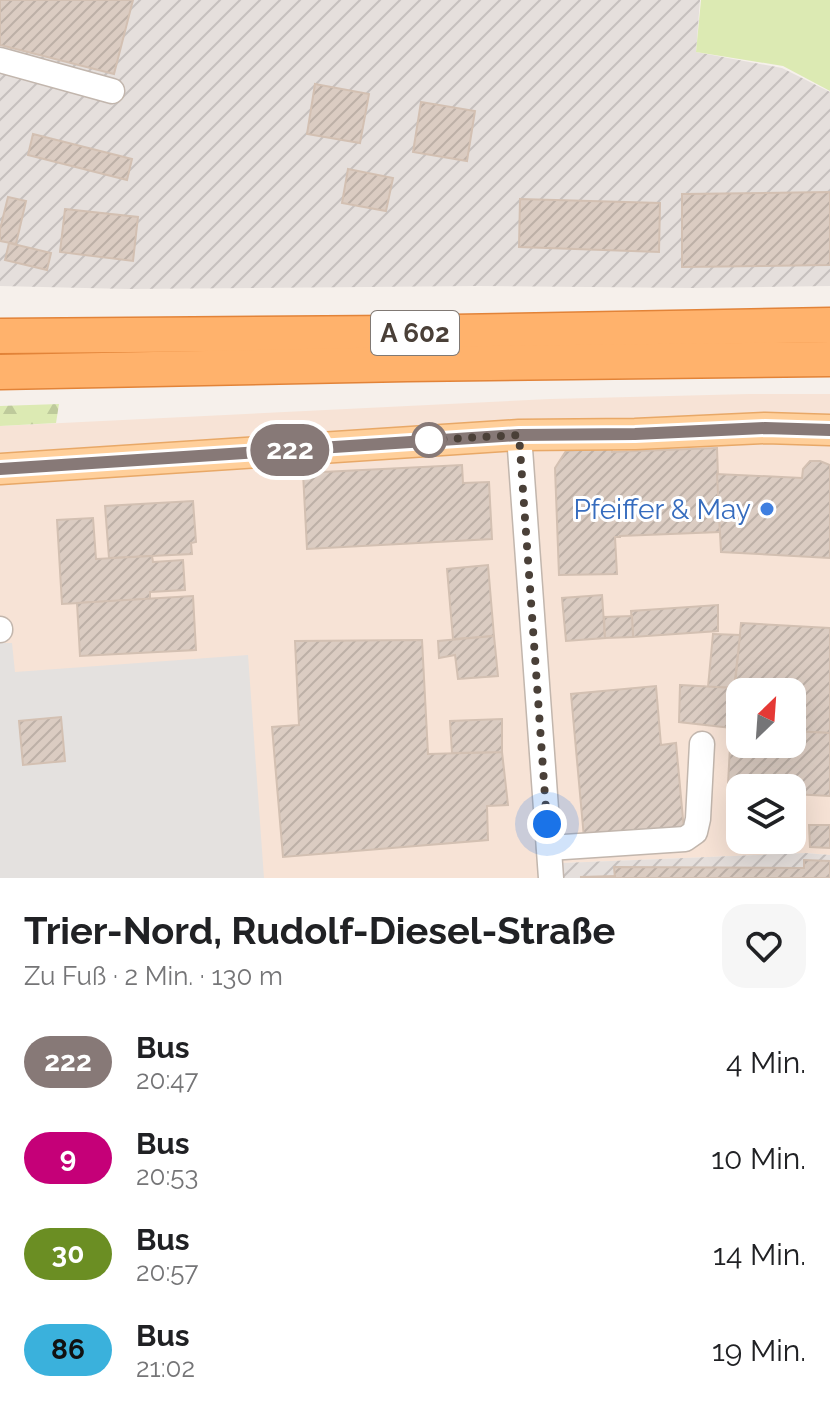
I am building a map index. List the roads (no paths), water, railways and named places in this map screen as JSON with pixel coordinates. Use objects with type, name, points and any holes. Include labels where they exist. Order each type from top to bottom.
[{"type":"highway","name":"A 602","points":[[0,336],[412,333],[830,325]]},
{"type":"highway","name":"A 602","points":[[0,372],[830,359]]},
{"type":"main road","points":[[0,469],[519,435],[765,428],[830,430]]},
{"type":"street","points":[[0,60],[112,91]]},
{"type":"street","points":[[519,435],[551,878]]},
{"type":"street","points":[[549,848],[685,839],[695,832],[698,819],[702,744]]},
{"type":"place","name":"Pfeiffer & May","points":[[767,509]]}]
